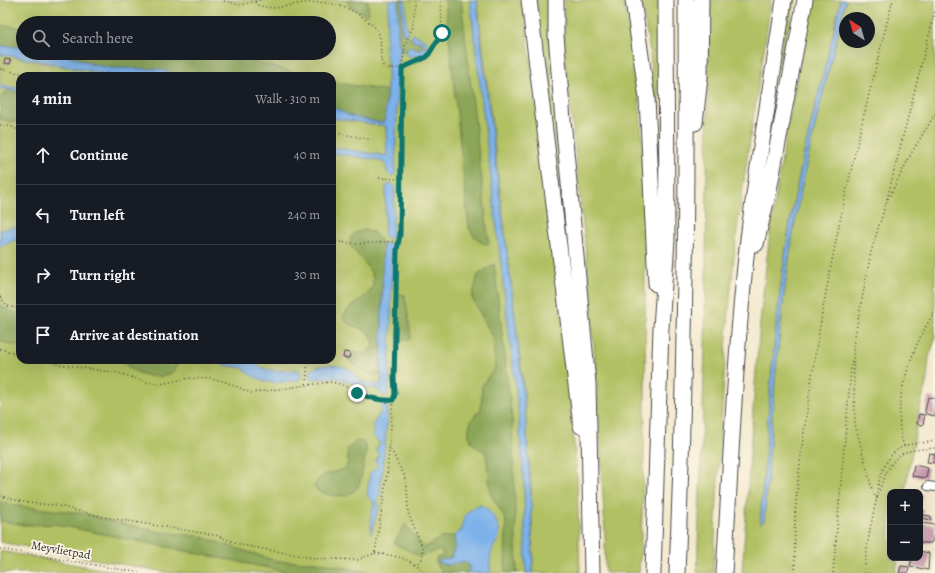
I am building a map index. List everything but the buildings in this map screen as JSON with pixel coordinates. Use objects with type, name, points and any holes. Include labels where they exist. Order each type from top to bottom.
[{"type":"highway","points":[[529,0],[591,501]]},
{"type":"highway","points":[[556,0],[556,35],[563,120],[588,383],[592,573]]},
{"type":"highway","points":[[633,0],[647,98],[655,275],[661,328]]},
{"type":"highway","points":[[653,573],[661,328],[667,240],[666,0]]},
{"type":"highway","points":[[677,573],[682,449],[687,198],[686,0]]},
{"type":"highway","points":[[687,198],[700,77],[701,0]]},
{"type":"highway","points":[[724,573],[742,302],[755,184],[784,0]]},
{"type":"highway","points":[[742,302],[769,190],[805,0]]},
{"type":"path","points":[[220,0],[241,6],[260,0]]},
{"type":"path","points":[[375,553],[387,475],[393,400],[395,394],[394,378],[398,242],[400,235],[402,68],[405,44],[414,27],[414,0]]},
{"type":"path","points":[[255,2],[257,5],[273,9],[303,3],[320,2],[335,4],[350,9],[376,29],[380,39],[382,65],[386,69],[402,68],[427,57],[441,36],[443,29],[441,0]]},
{"type":"path","points":[[795,573],[795,519],[803,439],[822,315],[843,203],[893,0]]},
{"type":"path","points":[[833,573],[853,346],[871,252],[886,203],[935,11]]},
{"type":"path","points":[[0,70],[16,73]]},
{"type":"path","points":[[886,203],[912,152],[935,114]]},
{"type":"path","points":[[0,125],[13,127],[16,129]]},
{"type":"path","points":[[336,133],[369,139]]},
{"type":"path","points":[[379,178],[401,179]]},
{"type":"path","points":[[336,242],[356,244],[398,242]]},
{"type":"path","points":[[0,297],[8,306],[16,308]]},
{"type":"path","points":[[904,446],[901,437],[900,412],[903,388],[911,356],[935,311]]},
{"type":"path","points":[[853,346],[855,424],[873,493],[877,499]]},
{"type":"path","points":[[0,349],[16,353]]},
{"type":"path","points":[[59,364],[119,373],[147,382],[159,384],[190,378],[224,381],[251,392],[330,382],[340,384],[371,398],[393,400]]},
{"type":"path","points":[[306,384],[308,364]]},
{"type":"path","points":[[864,573],[868,536],[880,480],[888,460],[892,454],[904,446],[935,441]]},
{"type":"path","points":[[389,446],[404,474],[407,487],[408,513],[423,549],[421,559],[417,564]]},
{"type":"path","points":[[877,499],[894,461],[899,455],[935,448]]},
{"type":"path","points":[[0,496],[27,503],[54,505],[108,518],[215,535],[242,545],[313,558],[357,560],[375,553],[394,555],[417,564],[424,573]]},
{"type":"path","name":"Meyvlietpad","points":[[0,549],[142,573]]},
{"type":"green space","points":[[0,0],[474,0],[517,357],[529,573],[170,573],[0,542],[0,87],[16,90],[16,364],[336,364],[336,150],[390,159],[391,126],[336,116],[336,72],[108,72],[46,60],[336,60],[336,16],[16,16],[16,54],[0,51]]},
{"type":"green space","points":[[347,0],[368,0],[368,16],[350,7]]},
{"type":"green space","points":[[398,0],[402,0],[402,32],[414,41],[422,42],[424,47],[423,49],[409,47],[406,52],[400,50],[401,46],[398,44]]},
{"type":"green space","points":[[445,0],[461,0],[489,244],[482,243],[475,237],[469,228]]},
{"type":"green space","points":[[477,0],[523,0],[565,343],[577,477],[580,573],[533,573],[531,488],[524,393]]},
{"type":"green space","points":[[536,0],[548,0],[548,26],[559,165],[556,163]]},
{"type":"green space","points":[[564,0],[623,0],[636,70],[640,105],[644,177],[645,248],[645,428],[639,573],[605,573],[605,537],[599,417],[589,280],[565,59]]},
{"type":"green space","points":[[641,0],[658,0],[658,159],[650,52]]},
{"type":"green space","points":[[709,0],[771,0],[742,193],[730,296],[713,573],[697,573],[705,348]]},
{"type":"green space","points":[[788,0],[796,0],[778,72]]},
{"type":"green space","points":[[813,0],[841,0],[801,167],[784,261],[772,374],[760,524],[764,521],[779,337],[788,263],[799,198],[811,141],[839,28],[839,48],[875,48],[875,12],[843,12],[846,0],[935,0],[935,340],[929,357],[927,380],[919,411],[906,489],[887,489],[887,561],[898,561],[896,573],[742,573],[756,365],[764,282],[773,211]]},
{"type":"green space","points":[[0,25],[16,27],[16,47],[0,46]]},
{"type":"green space","points":[[0,54],[16,57],[16,60],[31,60],[94,72],[16,72],[16,88],[0,85]]},
{"type":"green space","points":[[81,60],[248,60],[292,72],[161,72],[147,69],[111,68],[91,64]]},
{"type":"green space","points":[[336,83],[387,91],[385,121],[382,123],[353,117],[336,109]]},
{"type":"green space","points":[[8,90],[16,91],[16,122],[0,119],[0,99]]},
{"type":"green space","points":[[336,119],[386,126],[387,156],[336,148]]},
{"type":"green space","points":[[365,230],[373,232],[383,244],[381,375],[357,368],[347,357],[349,352],[368,354],[374,343],[369,332],[347,323],[344,317],[347,311],[363,298],[372,288],[373,282],[370,271],[350,244],[351,238],[354,234]]},
{"type":"green space","points":[[494,264],[512,419],[517,573],[505,573],[506,522],[491,495],[486,453],[474,445],[469,434],[470,425],[474,416],[481,409],[482,385],[495,368],[493,337],[472,298],[478,275]]},
{"type":"green space","points":[[398,294],[405,295],[411,337],[409,340],[398,339]]},
{"type":"green space","points":[[0,305],[12,312],[16,312],[16,346],[0,341]]},
{"type":"green space","points":[[125,364],[177,364],[174,370],[168,375],[160,377],[142,374]]},
{"type":"green space","points":[[357,441],[364,442],[366,450],[361,480],[356,490],[339,496],[316,490],[314,485],[323,475],[345,469],[348,463],[347,449]]},
{"type":"green space","points":[[0,502],[25,507],[82,513],[109,521],[160,532],[198,536],[276,561],[316,562],[376,573],[293,573],[54,524],[25,525],[0,521]]},
{"type":"green space","points":[[405,524],[424,548],[440,538],[454,536],[455,546],[451,558],[438,562],[445,565],[465,561],[468,563],[469,569],[467,573],[443,573],[436,564],[436,558],[444,556],[441,550],[419,556],[394,543]]},
{"type":"green space","points":[[0,551],[123,573],[0,573]]},
{"type":"water","points":[[389,0],[398,0],[398,44],[401,46],[398,59],[395,175],[391,176],[387,172],[386,164],[378,160],[336,154],[336,148],[387,156],[386,126],[336,119],[336,109],[353,117],[381,123],[385,121],[388,66],[385,49]]},
{"type":"water","points":[[402,0],[405,0],[406,4],[406,23],[408,31],[406,35],[402,32]]},
{"type":"water","points":[[470,0],[477,0],[520,358],[531,501],[533,573],[526,573],[524,486],[518,409]]},
{"type":"water","points":[[841,0],[846,0],[843,12],[839,12],[839,28],[805,170],[788,263],[779,337],[764,521],[760,524],[779,299],[795,196]]},
{"type":"water","points":[[413,34],[426,41],[427,52],[423,56],[408,56],[406,52],[409,47],[420,50],[424,47],[422,42],[414,41],[411,37]]},
{"type":"water","points":[[0,46],[16,47],[16,57],[0,54]]},
{"type":"water","points":[[32,60],[81,60],[110,68],[159,69],[168,72],[95,72]]},
{"type":"water","points":[[0,85],[16,88],[16,91],[0,88]]},
{"type":"water","points":[[391,183],[395,187],[392,238],[384,238],[386,187]]},
{"type":"water","points":[[16,227],[16,240],[0,247],[0,230]]},
{"type":"water","points":[[383,244],[393,244],[389,390],[388,395],[384,397],[377,389],[360,386],[335,377],[312,379],[309,374],[311,370],[316,367],[333,365],[345,367],[351,370],[362,381],[377,385],[381,383]]},
{"type":"water","points":[[223,364],[257,364],[267,369],[279,371],[300,370],[301,376],[299,380],[274,383],[264,381],[251,375],[243,368]]},
{"type":"water","points":[[382,403],[387,404],[387,422],[380,496],[377,499],[379,507],[371,534],[371,516],[374,503],[367,495],[370,473],[378,467],[375,460],[379,455],[376,449],[380,443],[373,436],[373,424],[381,412]]},
{"type":"water","points":[[481,505],[492,514],[497,522],[499,531],[499,536],[491,556],[491,573],[467,573],[469,567],[465,561],[447,565],[438,561],[451,558],[455,546],[454,536],[462,530],[464,517],[469,511]]},
{"type":"route","points":[[357,393],[383,400],[393,400],[395,394],[394,378],[397,250],[400,235],[402,68],[424,60],[430,55],[442,33]]}]
